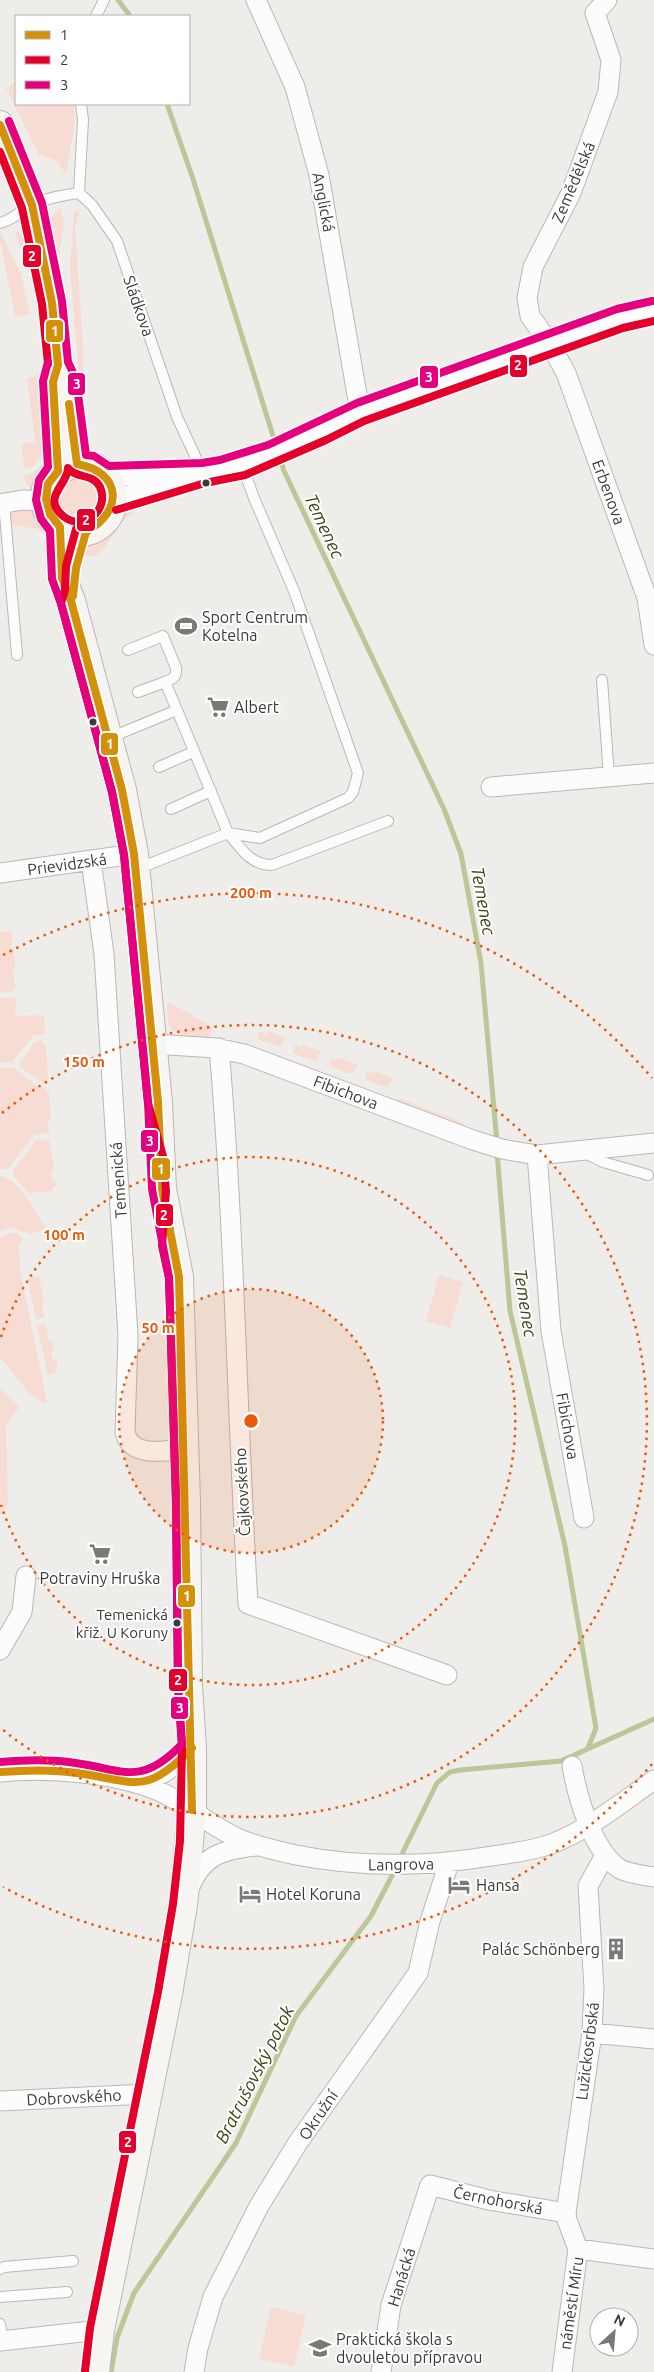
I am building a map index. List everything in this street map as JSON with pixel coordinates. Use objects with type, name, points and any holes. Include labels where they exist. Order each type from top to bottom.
[{"type":"street","name":"Anglická","points":[[256,0],[294,87],[319,175],[360,412]]},
{"type":"street","name":"Zemědělská","points":[[550,344],[530,316],[527,298],[532,267],[571,194],[608,92],[611,60],[597,4]]},
{"type":"street","points":[[0,125],[14,216],[52,304],[58,365],[53,382],[67,468]]},
{"type":"street","points":[[110,488],[242,464],[278,451],[360,412],[620,318],[654,311]]},
{"type":"street","name":"Erbenova","points":[[550,344],[566,372],[648,598],[654,645]]},
{"type":"street","points":[[89,465],[110,488],[111,511],[105,521],[96,528],[73,529],[50,515],[45,500],[48,484],[67,468],[89,465]]},
{"type":"street","points":[[110,488],[203,472]]},
{"type":"street","points":[[2,503],[22,500],[45,500]]},
{"type":"street","points":[[73,529],[62,578],[71,602],[109,738],[122,790],[135,862],[158,1102],[162,1189],[179,1277],[188,1686],[192,1748],[192,1810],[183,1905],[148,2094],[100,2330],[95,2372]]},
{"type":"street","points":[[491,786],[654,772]]},
{"type":"street","name":"Prievidzská","points":[[0,873],[91,860],[135,862]]},
{"type":"street","name":"Temenická","points":[[91,860],[104,954],[128,1336],[125,1433],[133,1446],[143,1450],[184,1449]]},
{"type":"street","name":"Fibichova","points":[[153,1044],[219,1048],[244,1054],[496,1147],[537,1155],[654,1143]]},
{"type":"street","name":"Čajkovského","points":[[219,1048],[230,1192],[239,1444],[248,1604],[447,1675]]},
{"type":"street","name":"Fibichova","points":[[537,1155],[551,1331],[584,1518]]},
{"type":"street","points":[[0,1650],[22,1612],[26,1576]]},
{"type":"street","name":"Langrova","points":[[134,1783],[153,1779],[170,1771],[192,1748]]},
{"type":"street","points":[[572,1766],[576,1788],[589,1824],[605,1855],[621,1870],[654,1877]]},
{"type":"street","name":"Langrova","points":[[0,1772],[42,1769],[134,1783],[152,1788],[192,1810],[226,1833],[256,1846],[346,1864],[397,1865],[449,1863],[535,1849],[569,1836],[654,1780]]},
{"type":"street","points":[[183,1905],[193,1878],[206,1861],[226,1850],[256,1846]]},
{"type":"street","name":"Lužickosrbská","points":[[578,2249],[566,2220],[566,2213],[592,2033],[594,1990],[588,1886],[605,1855]]},
{"type":"street","name":"Okružní","points":[[194,2372],[198,2348],[212,2297],[259,2206],[297,2144],[418,1973],[430,1921],[449,1863]]},
{"type":"street","points":[[592,2033],[654,2039]]},
{"type":"street","name":"Dobrovského","points":[[0,2101],[148,2094]]},
{"type":"street","name":"Černohorská","points":[[430,2185],[489,2200],[566,2213]]},
{"type":"street","name":"Hanácká","points":[[381,2372],[391,2305],[430,2185]]},
{"type":"street","name":"náměstí Míru","points":[[562,2372],[578,2249],[654,2259]]},
{"type":"street","points":[[1,2335],[100,2330]]},
{"type":"lane","points":[[96,15],[104,0]]},
{"type":"lane","points":[[14,216],[79,193],[83,120],[81,105]]},
{"type":"lane","name":"Sládkova","points":[[79,193],[92,205],[117,241],[177,417],[203,472]]},
{"type":"lane","points":[[135,862],[228,833],[260,838],[348,798],[353,792],[358,773],[294,591],[254,498],[242,464]]},
{"type":"lane","points":[[2,503],[17,655]]},
{"type":"lane","points":[[128,650],[163,636],[176,673],[174,678],[138,692]]},
{"type":"lane","points":[[602,680],[608,776]]},
{"type":"lane","points":[[165,682],[228,833],[251,859],[262,865],[272,865],[388,821]]},
{"type":"lane","points":[[109,738],[177,710]]},
{"type":"lane","points":[[159,767],[193,752]]},
{"type":"lane","points":[[171,809],[212,791]]},
{"type":"lane","points":[[580,1150],[603,1162],[648,1175]]},
{"type":"lane","points":[[0,2269],[73,2260]]},
{"type":"lane","points":[[0,2297],[66,2292]]},
{"type":"shaded area","points":[[15,82],[15,105],[74,105],[75,122],[66,174],[56,160],[39,155],[6,88]]},
{"type":"shaded area","points":[[60,207],[64,224],[59,257],[51,218]]},
{"type":"shaded area","points":[[74,211],[80,212],[75,226],[83,345],[84,434],[70,268]]},
{"type":"shaded area","points":[[0,231],[21,274],[30,314],[15,316],[0,241]]},
{"type":"shaded area","points":[[18,231],[25,239],[29,262],[23,254],[15,233]]},
{"type":"shaded area","points":[[38,375],[44,454],[31,468],[24,469],[22,444],[35,442],[27,378]]},
{"type":"shaded area","points":[[49,451],[48,463],[44,472],[31,489],[26,483],[24,476],[39,467]]},
{"type":"shaded area","points":[[75,477],[83,477],[94,483],[100,498],[94,513],[83,519],[75,519],[64,513],[58,502],[58,494],[64,483]]},
{"type":"shaded area","points":[[136,502],[133,513],[122,522],[103,550],[94,556],[85,555],[91,543],[131,504]]},
{"type":"shaded area","points":[[26,509],[36,514],[44,522],[48,528],[47,535],[38,529],[9,524],[8,512]]},
{"type":"shaded area","points":[[12,931],[11,949],[14,950],[15,968],[12,969],[16,987],[13,988],[14,991],[0,993],[0,932]]},
{"type":"shaded area","points":[[17,997],[15,1016],[44,1015],[45,1034],[34,1035],[12,1062],[0,1063],[0,998]]},
{"type":"shaded area","points":[[170,1003],[213,1027],[209,1036],[193,1038],[176,1033],[169,1025],[167,1004]]},
{"type":"shaded area","points":[[268,1031],[286,1038],[281,1047],[258,1039],[259,1032],[266,1034]]},
{"type":"shaded area","points":[[42,1040],[43,1044],[46,1044],[48,1082],[41,1082],[20,1067],[19,1063],[35,1042]]},
{"type":"shaded area","points":[[295,1045],[302,1048],[303,1045],[321,1051],[317,1060],[314,1061],[293,1053]]},
{"type":"shaded area","points":[[331,1058],[338,1060],[339,1058],[357,1064],[354,1072],[349,1074],[329,1066]]},
{"type":"shaded area","points":[[0,1068],[14,1068],[39,1088],[46,1087],[46,1092],[49,1091],[51,1120],[48,1120],[49,1133],[34,1135],[9,1168],[0,1170]]},
{"type":"shaded area","points":[[367,1071],[374,1074],[375,1071],[393,1078],[388,1087],[385,1087],[367,1080],[365,1078]]},
{"type":"shaded area","points":[[398,1099],[462,1122],[464,1129],[396,1104]]},
{"type":"shaded area","points":[[49,1139],[55,1170],[51,1171],[52,1180],[55,1180],[56,1187],[53,1187],[53,1191],[28,1193],[14,1176],[13,1171],[36,1140]]},
{"type":"shaded area","points":[[0,1176],[14,1183],[26,1196],[45,1226],[44,1229],[31,1234],[10,1228],[0,1231]]},
{"type":"shaded area","points":[[17,1233],[23,1238],[19,1247],[20,1270],[47,1403],[42,1403],[30,1394],[0,1357],[0,1237]]},
{"type":"shaded area","points":[[439,1275],[463,1282],[450,1328],[426,1321]]},
{"type":"shaded area","points":[[39,1276],[44,1304],[42,1305],[44,1318],[36,1319],[28,1281],[29,1278]]},
{"type":"shaded area","points":[[45,1323],[49,1341],[52,1341],[54,1350],[51,1351],[53,1360],[56,1359],[58,1368],[55,1369],[56,1373],[48,1375],[37,1326]]},
{"type":"shaded area","points":[[0,1389],[19,1407],[6,1427],[8,1502],[6,1510],[2,1514],[0,1514]]},
{"type":"shaded area","points":[[271,2307],[306,2315],[294,2367],[259,2359]]},
{"type":"waterway","name":"Temenec","points":[[118,0],[129,15]]},
{"type":"waterway","name":"Temenec","points":[[167,105],[193,179],[284,471],[444,809],[461,854],[481,963],[497,1143]]},
{"type":"waterway","name":"Temenec","points":[[497,1152],[510,1311],[565,1546],[596,1728],[588,1748]]},
{"type":"waterway","name":"Bratrušovský potok","points":[[399,1860],[437,1783],[450,1772],[561,1761],[654,1719]]},
{"type":"waterway","name":"Bratrušovský potok","points":[[111,2372],[117,2338],[134,2293],[236,2143],[296,2016],[371,1916],[396,1868]]},
{"type":"transit line","name":"3","points":[[9,121],[42,203],[62,301],[68,362],[76,379],[86,455],[94,456],[109,466],[202,463],[220,460],[268,445],[357,403],[617,309],[652,301]]},
{"type":"transit line","name":"1","points":[[0,125],[32,205],[52,303],[58,365],[53,382],[58,471],[48,484],[46,499],[50,514],[60,527],[62,578],[71,601],[122,790],[134,854],[158,1102],[162,1189],[179,1277],[192,1810]]},
{"type":"transit line","name":"2","points":[[0,152],[22,208],[42,304],[48,364]]},
{"type":"transit line","name":"2","points":[[116,510],[205,483],[245,475],[326,440],[364,421],[623,328],[654,321]]},
{"type":"transit line","name":"3","points":[[0,1762],[52,1760],[116,1771],[141,1771],[154,1767],[182,1744],[178,1686],[176,1502],[169,1278],[152,1189],[148,1103],[124,855],[112,792],[61,604],[52,579],[50,531],[41,519],[36,500],[39,480],[48,467],[43,381],[48,362]]},
{"type":"transit line","name":"1","points":[[69,404],[77,464],[92,468],[103,475],[110,483],[113,493],[112,503],[107,514],[86,532],[76,568],[73,596]]},
{"type":"transit line","name":"2","points":[[68,468],[75,474],[93,480],[100,487],[101,503],[98,510],[87,520],[71,521],[63,516],[54,503],[57,491],[67,474],[68,468]]},
{"type":"transit line","name":"2","points":[[76,529],[66,566],[65,590],[61,603],[112,792],[124,855],[148,1103],[163,1156],[166,1191],[162,1246],[169,1278],[176,1502],[178,1686],[182,1748],[180,1841],[173,1904],[158,1992],[90,2328],[85,2371]]},
{"type":"transit line","name":"1","points":[[0,1772],[58,1771],[126,1782],[139,1782],[150,1780],[162,1774],[192,1748]]},
{"type":"place","name":"Sport Centrum Kotelna","points":[[186,626]]},
{"type":"place","name":"Albert","points":[[218,707]]},
{"type":"place","name":"Potraviny Hruška","points":[[100,1554]]},
{"type":"place","name":"Temenická křiž. U Koruny","points":[[177,1623]]},
{"type":"place","name":"Hansa","points":[[459,1885]]},
{"type":"place","name":"Hotel Koruna","points":[[250,1894]]},
{"type":"place","name":"Palác Schönberg","points":[[616,1949]]},
{"type":"place","name":"Praktická škola s dvouletou přípravou","points":[[320,2348]]}]
